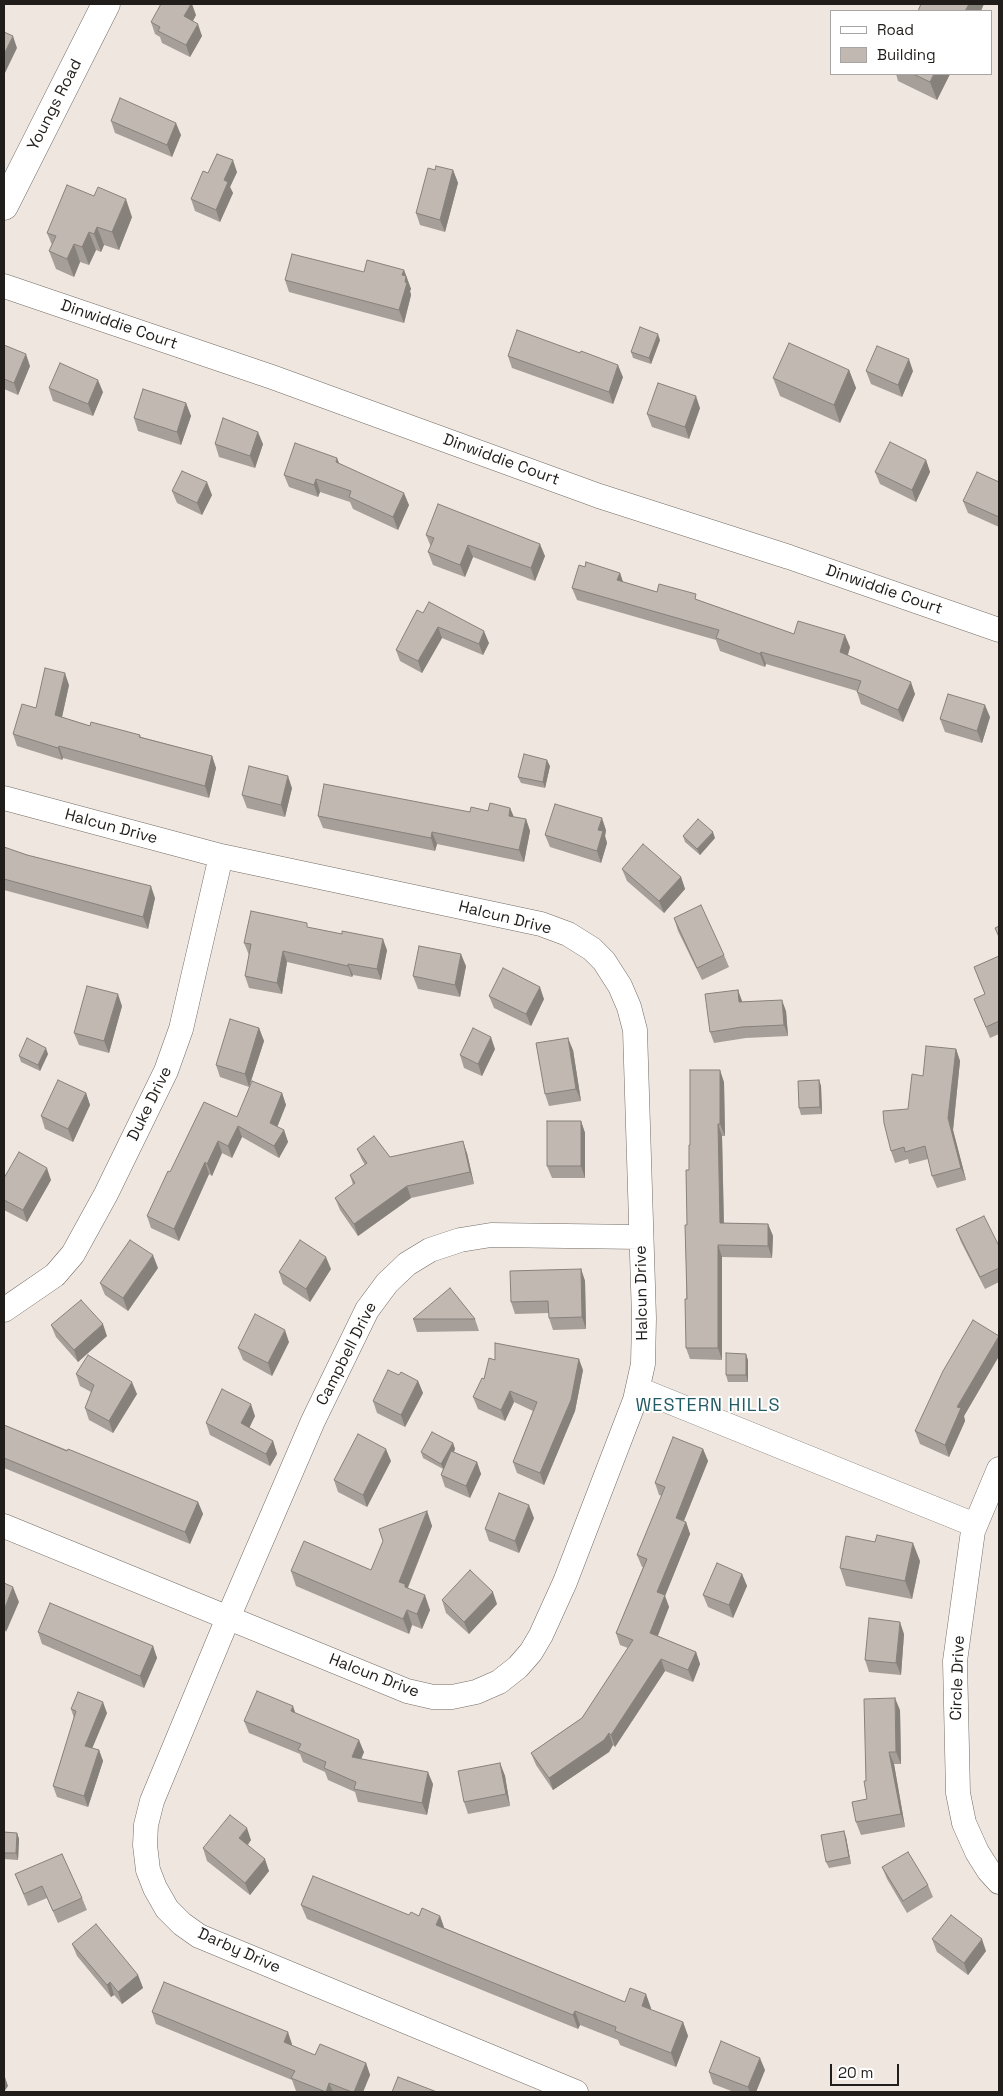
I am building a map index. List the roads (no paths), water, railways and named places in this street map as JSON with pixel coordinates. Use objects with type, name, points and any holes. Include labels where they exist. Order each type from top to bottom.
[{"type":"street","name":"Youngs Road","points":[[4,206],[106,4]]},
{"type":"street","name":"Dinwiddie Court","points":[[4,286],[272,378],[599,496],[789,556],[999,630]]},
{"type":"street","name":"Halcun Drive","points":[[4,798],[222,856],[541,924],[568,934],[592,950],[604,961],[620,986],[629,1007],[635,1030],[644,1318],[642,1364],[638,1389],[565,1582],[541,1636],[531,1652],[518,1667],[499,1682],[476,1692],[452,1697],[424,1695],[407,1691],[4,1526]]},
{"type":"street","name":"Duke Drive","points":[[4,1310],[55,1275],[73,1254],[106,1194],[166,1071],[181,1029],[222,856]]},
{"type":"street","name":"Campbell Drive","points":[[228,1618],[313,1421],[367,1310],[386,1283],[407,1264],[430,1250],[460,1240],[491,1235],[641,1237]]},
{"type":"street","points":[[638,1389],[975,1525]]},
{"type":"street","name":"Circle Drive","points":[[999,1469],[975,1525],[955,1661],[958,1793],[964,1823],[977,1852],[989,1871],[999,1882]]},
{"type":"street","name":"Darby Drive","points":[[228,1618],[152,1801],[146,1825],[145,1845],[148,1870],[167,1910],[199,1936],[576,2092]]},
{"type":"district","name":"WESTERN HILLS","points":[[708,1406]]}]
